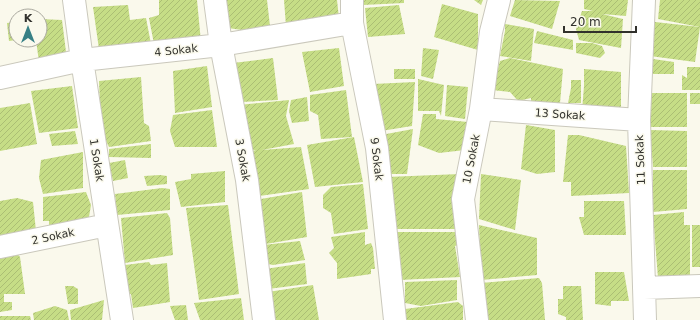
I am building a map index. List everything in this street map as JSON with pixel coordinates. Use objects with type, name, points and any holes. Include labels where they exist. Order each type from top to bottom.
[{"type":"street","name":"1 Sokak","points":[[74,0],[122,320]]},
{"type":"street","name":"3 Sokak","points":[[215,0],[221,45],[247,180],[264,320]]},
{"type":"street","name":"9 Sokak","points":[[352,0],[352,23],[377,148],[395,320]]},
{"type":"street","name":"10 Sokak","points":[[478,320],[463,199],[481,109],[491,32],[499,0]]},
{"type":"street","name":"11 Sokak","points":[[644,0],[639,120],[645,320]]},
{"type":"street","name":"4 Sokak","points":[[0,78],[82,60],[221,45],[352,23]]},
{"type":"street","name":"13 Sokak","points":[[481,109],[639,120]]},
{"type":"street","name":"2 Sokak","points":[[0,247],[107,224]]},
{"type":"street","points":[[644,288],[700,286]]},
{"type":"building","points":[[159,0],[197,0],[201,42],[154,44],[149,18],[159,15]]},
{"type":"building","points":[[224,0],[267,0],[270,26],[249,31],[228,28]]},
{"type":"building","points":[[284,0],[337,0],[339,18],[286,26]]},
{"type":"building","points":[[362,0],[404,0],[404,3],[363,5]]},
{"type":"building","points":[[474,0],[483,0],[481,5]]},
{"type":"building","points":[[515,0],[560,1],[552,29],[510,16]]},
{"type":"building","points":[[584,0],[628,0],[626,16],[602,14],[623,19],[621,48],[579,40],[576,29],[582,11],[593,11],[584,9]]},
{"type":"building","points":[[660,0],[700,0],[700,27],[658,19]]},
{"type":"building","points":[[442,4],[478,14],[478,50],[434,37]]},
{"type":"building","points":[[128,5],[130,20],[146,18],[151,44],[99,49],[93,7]]},
{"type":"building","points":[[399,5],[405,34],[368,37],[365,8]]},
{"type":"building","points":[[48,19],[62,20],[67,60],[39,62],[37,48],[48,48]]},
{"type":"building","points":[[655,22],[700,27],[695,62],[650,56]]},
{"type":"building","points":[[505,24],[534,29],[531,61],[500,56]]},
{"type":"building","points":[[537,31],[573,40],[573,50],[534,43]]},
{"type":"building","points":[[576,43],[592,43],[602,46],[605,53],[600,58],[576,53]]},
{"type":"building","points":[[339,48],[344,86],[310,92],[302,52]]},
{"type":"building","points":[[423,48],[439,50],[433,79],[421,76]]},
{"type":"building","points":[[273,58],[278,100],[241,102],[233,63]]},
{"type":"building","points":[[510,58],[563,69],[560,103],[531,103],[531,98],[518,101],[510,92],[492,90],[500,61]]},
{"type":"building","points":[[653,59],[674,62],[674,74],[653,74]]},
{"type":"building","points":[[207,66],[212,107],[175,113],[173,71]]},
{"type":"building","points":[[687,67],[700,67],[700,90],[682,90],[682,75],[687,78]]},
{"type":"building","points":[[394,69],[415,69],[415,79],[394,79]]},
{"type":"building","points":[[584,69],[621,72],[621,114],[582,111]]},
{"type":"building","points":[[141,77],[144,123],[149,126],[151,141],[109,147],[101,131],[99,81]]},
{"type":"building","points":[[418,79],[444,85],[441,116],[439,111],[418,111]]},
{"type":"building","points":[[571,80],[581,80],[581,103],[568,103]]},
{"type":"building","points":[[415,82],[412,126],[381,131],[373,84]]},
{"type":"building","points":[[447,85],[468,87],[465,119],[445,116]]},
{"type":"building","points":[[72,86],[78,128],[39,133],[31,91]]},
{"type":"building","points":[[346,90],[352,137],[321,139],[318,115],[310,111],[310,95]]},
{"type":"building","points":[[648,93],[687,93],[687,127],[650,127]]},
{"type":"building","points":[[690,93],[700,93],[700,104],[690,104]]},
{"type":"building","points":[[307,97],[309,121],[292,123],[289,111],[291,100]]},
{"type":"building","points":[[289,100],[286,116],[294,144],[262,150],[301,147],[309,189],[252,197],[244,155],[256,150],[244,152],[239,105]]},
{"type":"building","points":[[30,103],[37,144],[0,151],[0,108]]},
{"type":"building","points":[[212,110],[217,147],[175,147],[170,131],[173,115]]},
{"type":"building","points":[[423,114],[436,114],[436,119],[468,122],[465,150],[439,153],[418,145]]},
{"type":"building","points":[[526,125],[555,130],[555,172],[537,174],[521,169]]},
{"type":"building","points":[[413,129],[407,174],[389,174],[381,135]]},
{"type":"building","points":[[650,130],[687,131],[687,167],[653,167]]},
{"type":"building","points":[[75,131],[78,144],[52,146],[49,134]]},
{"type":"building","points":[[568,135],[579,135],[626,146],[629,193],[571,196],[571,182],[563,182]]},
{"type":"building","points":[[354,137],[363,182],[315,187],[307,145]]},
{"type":"building","points":[[151,144],[151,158],[109,157],[109,149]]},
{"type":"building","points":[[83,152],[83,188],[43,194],[39,178],[41,160]]},
{"type":"building","points":[[125,160],[128,178],[113,181],[109,163]]},
{"type":"building","points":[[653,170],[687,170],[687,209],[653,212]]},
{"type":"building","points":[[225,171],[225,202],[181,207],[175,182],[191,179],[191,174]]},
{"type":"building","points":[[460,174],[463,229],[392,229],[387,177]]},
{"type":"building","points":[[481,174],[521,180],[515,230],[479,219]]},
{"type":"building","points":[[144,176],[167,176],[167,184],[147,186]]},
{"type":"building","points":[[363,184],[368,229],[334,234],[331,213],[323,208],[323,195],[331,187]]},
{"type":"building","points":[[162,188],[170,189],[170,210],[117,215],[115,194]]},
{"type":"building","points":[[86,192],[91,205],[88,223],[49,228],[49,221],[43,221],[43,197]]},
{"type":"building","points":[[302,192],[307,237],[260,245],[255,200]]},
{"type":"building","points":[[17,198],[33,202],[36,231],[0,236],[0,201]]},
{"type":"building","points":[[584,201],[624,201],[626,235],[584,235],[579,217],[584,217]]},
{"type":"building","points":[[228,205],[239,294],[199,300],[186,208]]},
{"type":"building","points":[[684,212],[684,225],[690,225],[690,275],[658,278],[653,215]]},
{"type":"building","points":[[167,213],[170,218],[173,255],[125,263],[121,218]]},
{"type":"building","points":[[479,225],[537,238],[537,275],[481,280]]},
{"type":"building","points":[[692,225],[700,225],[700,267],[692,267]]},
{"type":"building","points":[[365,232],[365,245],[371,243],[373,248],[375,269],[371,269],[371,274],[337,279],[337,263],[329,253],[334,248],[331,237]]},
{"type":"building","points":[[394,232],[463,232],[463,243],[455,246],[460,277],[400,280]]},
{"type":"building","points":[[300,241],[305,260],[273,265],[263,263],[263,245]]},
{"type":"building","points":[[12,248],[20,257],[25,294],[4,294],[4,302],[12,302],[12,310],[0,312],[0,250]]},
{"type":"building","points":[[149,262],[151,265],[167,263],[170,302],[133,308],[131,294],[125,294],[125,265]]},
{"type":"building","points":[[305,263],[307,284],[268,289],[265,269]]},
{"type":"building","points":[[595,272],[624,272],[629,301],[611,301],[611,306],[595,304]]},
{"type":"building","points":[[539,278],[542,283],[545,320],[487,320],[481,283]]},
{"type":"building","points":[[457,280],[457,300],[421,306],[405,303],[405,282]]},
{"type":"building","points":[[313,285],[319,320],[272,320],[268,292]]},
{"type":"building","points":[[65,286],[73,286],[78,289],[78,304],[68,304]]},
{"type":"building","points":[[563,286],[581,286],[583,320],[566,320],[566,317],[558,314],[558,299],[563,299]]},
{"type":"building","points":[[241,298],[244,320],[200,320],[194,303]]},
{"type":"building","points":[[104,300],[102,320],[71,320],[70,310]]},
{"type":"building","points":[[458,302],[463,306],[463,320],[406,320],[405,309]]},
{"type":"building","points":[[186,305],[188,320],[175,320],[170,306]]},
{"type":"building","points":[[55,306],[67,310],[69,320],[34,320],[33,313]]},
{"type":"building","points":[[0,316],[30,316],[31,320],[0,320]]}]
